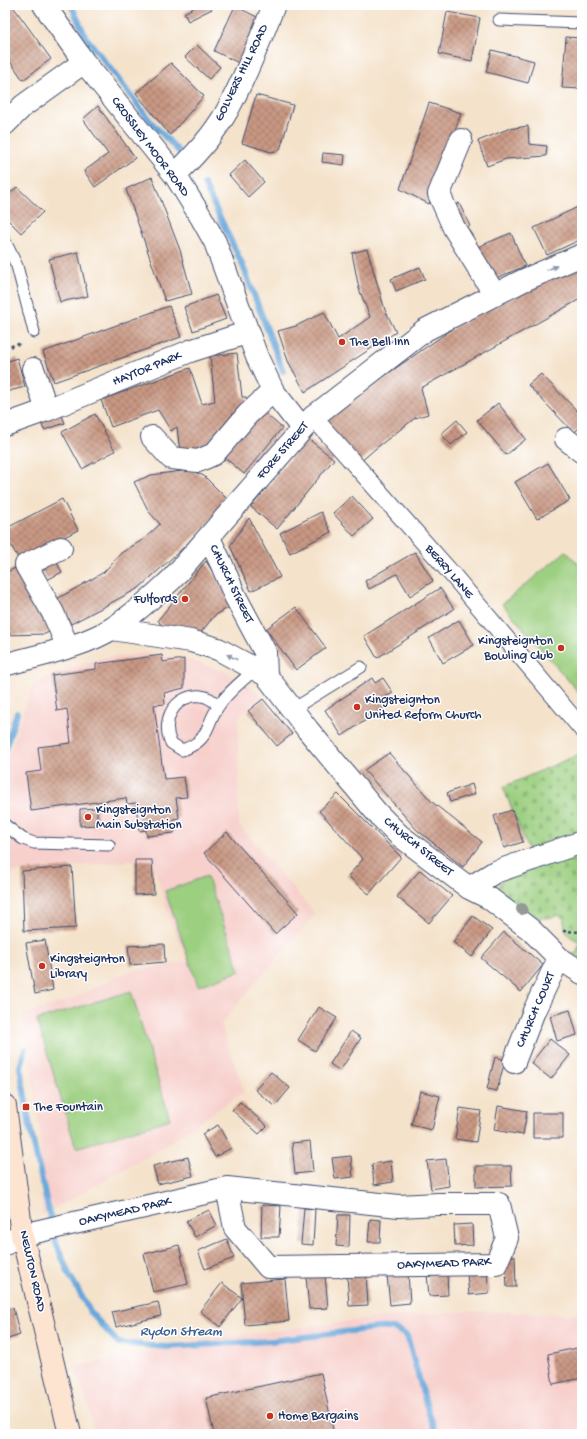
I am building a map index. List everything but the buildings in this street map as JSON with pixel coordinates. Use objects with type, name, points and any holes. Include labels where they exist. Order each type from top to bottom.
[{"type":"main road","name":"NEWTON ROAD","points":[[5,1106],[23,1237],[70,1434]]},
{"type":"street","name":"CROSSLEY MOOR ROAD","points":[[44,5],[84,62],[175,175],[215,242],[257,357],[273,391],[307,422]]},
{"type":"street","name":"GOLVERS HILL ROAD","points":[[175,175],[201,148],[226,112],[256,50],[274,5]]},
{"type":"street","points":[[5,124],[23,106],[84,62]]},
{"type":"street","points":[[461,140],[439,194],[454,228],[495,295]]},
{"type":"street","name":"FORE STREET","points":[[5,665],[68,647],[112,629],[148,602],[172,579],[307,422],[425,330],[522,281],[582,255]]},
{"type":"street","name":"HAYTOR PARK","points":[[5,425],[48,410],[190,351],[249,332]]},
{"type":"street","points":[[33,369],[48,410]]},
{"type":"street","points":[[152,437],[171,458],[198,461],[214,454],[248,414],[273,391]]},
{"type":"street","name":"BERRY LANE","points":[[307,422],[451,572],[582,729]]},
{"type":"street","name":"CHURCH STREET","points":[[208,538],[235,596],[265,652],[261,672]]},
{"type":"street","points":[[61,548],[26,566],[53,613],[68,647]]},
{"type":"street","name":"CHURCH STREET","points":[[112,629],[191,641],[218,649],[261,672],[293,709],[308,730],[377,813],[399,835],[469,888],[488,898],[531,930],[559,958],[582,973]]},
{"type":"street","points":[[469,888],[495,872],[582,842]]},
{"type":"street","name":"CHURCH COURT","points":[[514,1062],[534,1011],[559,958]]},
{"type":"street","name":"OAKYMEAD PARK","points":[[23,1237],[227,1188],[399,1206],[438,1204],[499,1204],[507,1238],[496,1264],[268,1267],[235,1228],[227,1188]]},
{"type":"lane","points":[[499,20],[582,23]]},
{"type":"lane","points":[[5,242],[17,266],[34,332]]},
{"type":"lane","points":[[293,709],[361,667]]},
{"type":"lane","points":[[218,706],[206,697],[195,696],[184,699],[176,705],[169,715],[167,727],[171,743],[182,750],[195,744],[207,730],[218,706],[228,693],[261,672]]},
{"type":"lane","points":[[6,825],[23,839],[34,843],[109,845]]},
{"type":"shaded area","points":[[148,653],[191,661],[226,672],[263,696],[238,718],[239,825],[315,914],[221,1024],[244,1092],[154,1153],[42,1215],[40,1131],[23,1015],[72,999],[129,971],[188,962],[170,920],[152,859],[5,873],[5,767],[32,686],[62,670],[102,658]]},
{"type":"shaded area","points":[[468,1311],[582,1315],[582,1434],[94,1434],[89,1408],[75,1367],[193,1341],[368,1319]]},
{"type":"green space","name":"Kingsteignton Bowling Club","points":[[566,551],[582,568],[582,692],[580,694],[502,604]]},
{"type":"green space","points":[[582,753],[582,834],[529,851],[503,787]]},
{"type":"green space","points":[[582,852],[582,961],[569,952],[575,955],[581,942],[568,935],[565,929],[563,917],[558,915],[549,918],[533,916],[518,908],[497,892],[499,884],[505,878]]},
{"type":"green space","points":[[207,876],[240,971],[198,986],[165,891]]},
{"type":"green space","points":[[131,991],[170,1119],[76,1148],[37,1020]]},
{"type":"waterway","points":[[71,5],[86,37],[151,122],[185,158]]},
{"type":"waterway","points":[[204,184],[243,266],[283,371]]},
{"type":"waterway","points":[[5,749],[17,713]]},
{"type":"waterway","name":"Rydon Stream","points":[[25,1049],[20,1067],[30,1128],[56,1243],[69,1274],[91,1313],[118,1343],[167,1347],[272,1341],[376,1328],[392,1329],[407,1336],[429,1414],[437,1434]]},
{"type":"place","name":"The Bell Inn","points":[[342,342]]},
{"type":"place","name":"Fulfords","points":[[185,599]]},
{"type":"place","name":"Kingsteignton Bowling Club","points":[[561,648]]},
{"type":"place","name":"Kingsteignton United Reform Church","points":[[357,707]]},
{"type":"place","name":"Kingsteignton Main Substation","points":[[88,817]]},
{"type":"place","name":"Kingsteignton Library","points":[[42,966]]},
{"type":"place","name":"The Fountain","points":[[26,1107]]},
{"type":"place","name":"Home Bargains","points":[[270,1416]]}]
